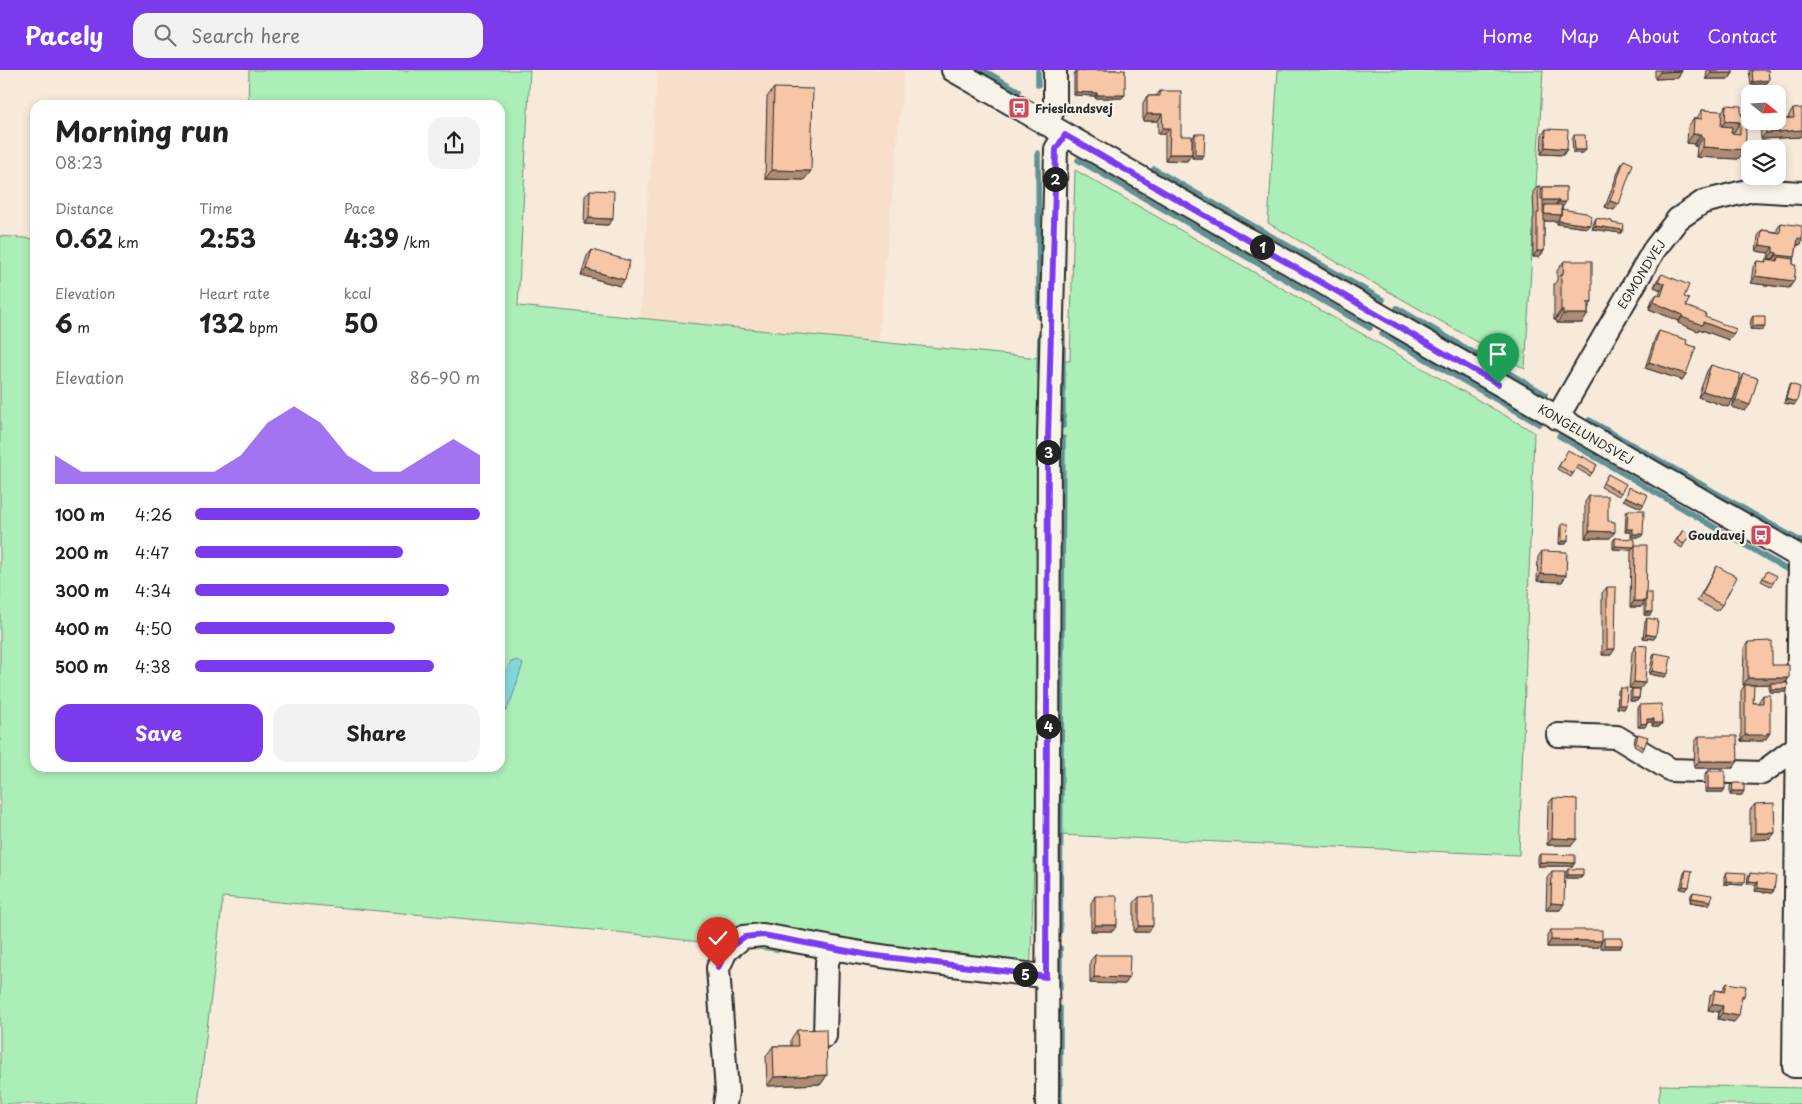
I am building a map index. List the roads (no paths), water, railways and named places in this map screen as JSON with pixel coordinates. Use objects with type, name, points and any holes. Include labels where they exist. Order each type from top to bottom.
[{"type":"street","name":"KONGELUNDSVEJ","points":[[954,70],[1801,558]]},
{"type":"street","points":[[1046,1104],[1048,440],[1056,149],[1055,70]]},
{"type":"street","name":"EGMONDVEJ","points":[[1557,418],[1654,250],[1678,219],[1703,202],[1752,190],[1802,193]]},
{"type":"street","points":[[1798,1066],[1798,746],[1801,558]]},
{"type":"street","points":[[1558,734],[1618,737],[1671,770],[1762,773],[1798,746]]},
{"type":"street","points":[[725,1104],[727,1092],[718,968],[726,951],[744,937],[763,935],[869,955],[1046,977]]},
{"type":"street","points":[[825,1036],[827,962],[834,948]]},
{"type":"water","points":[[517,660],[523,664],[506,711],[505,671],[511,662]]},
{"type":"waterway","points":[[983,70],[1019,91]]},
{"type":"waterway","points":[[1038,70],[1038,85]]},
{"type":"waterway","points":[[1038,153],[1039,317]]},
{"type":"waterway","points":[[1078,160],[1370,328]]},
{"type":"waterway","points":[[1154,169],[1383,300]]},
{"type":"waterway","points":[[1397,308],[1545,394]]},
{"type":"waterway","points":[[1063,333],[1063,426]]},
{"type":"waterway","points":[[1382,334],[1539,424]]},
{"type":"waterway","points":[[1039,372],[1040,335]]},
{"type":"waterway","points":[[1589,420],[1802,542]]},
{"type":"waterway","points":[[1559,436],[1786,569]]},
{"type":"waterway","points":[[1060,931],[1063,438]]},
{"type":"waterway","points":[[1060,948],[1060,989]]},
{"type":"waterway","points":[[1060,1008],[1060,1104]]},
{"type":"place","name":"Frieslandsvej","points":[[1019,108]]},
{"type":"place","name":"Goudavej","points":[[1761,535]]}]
